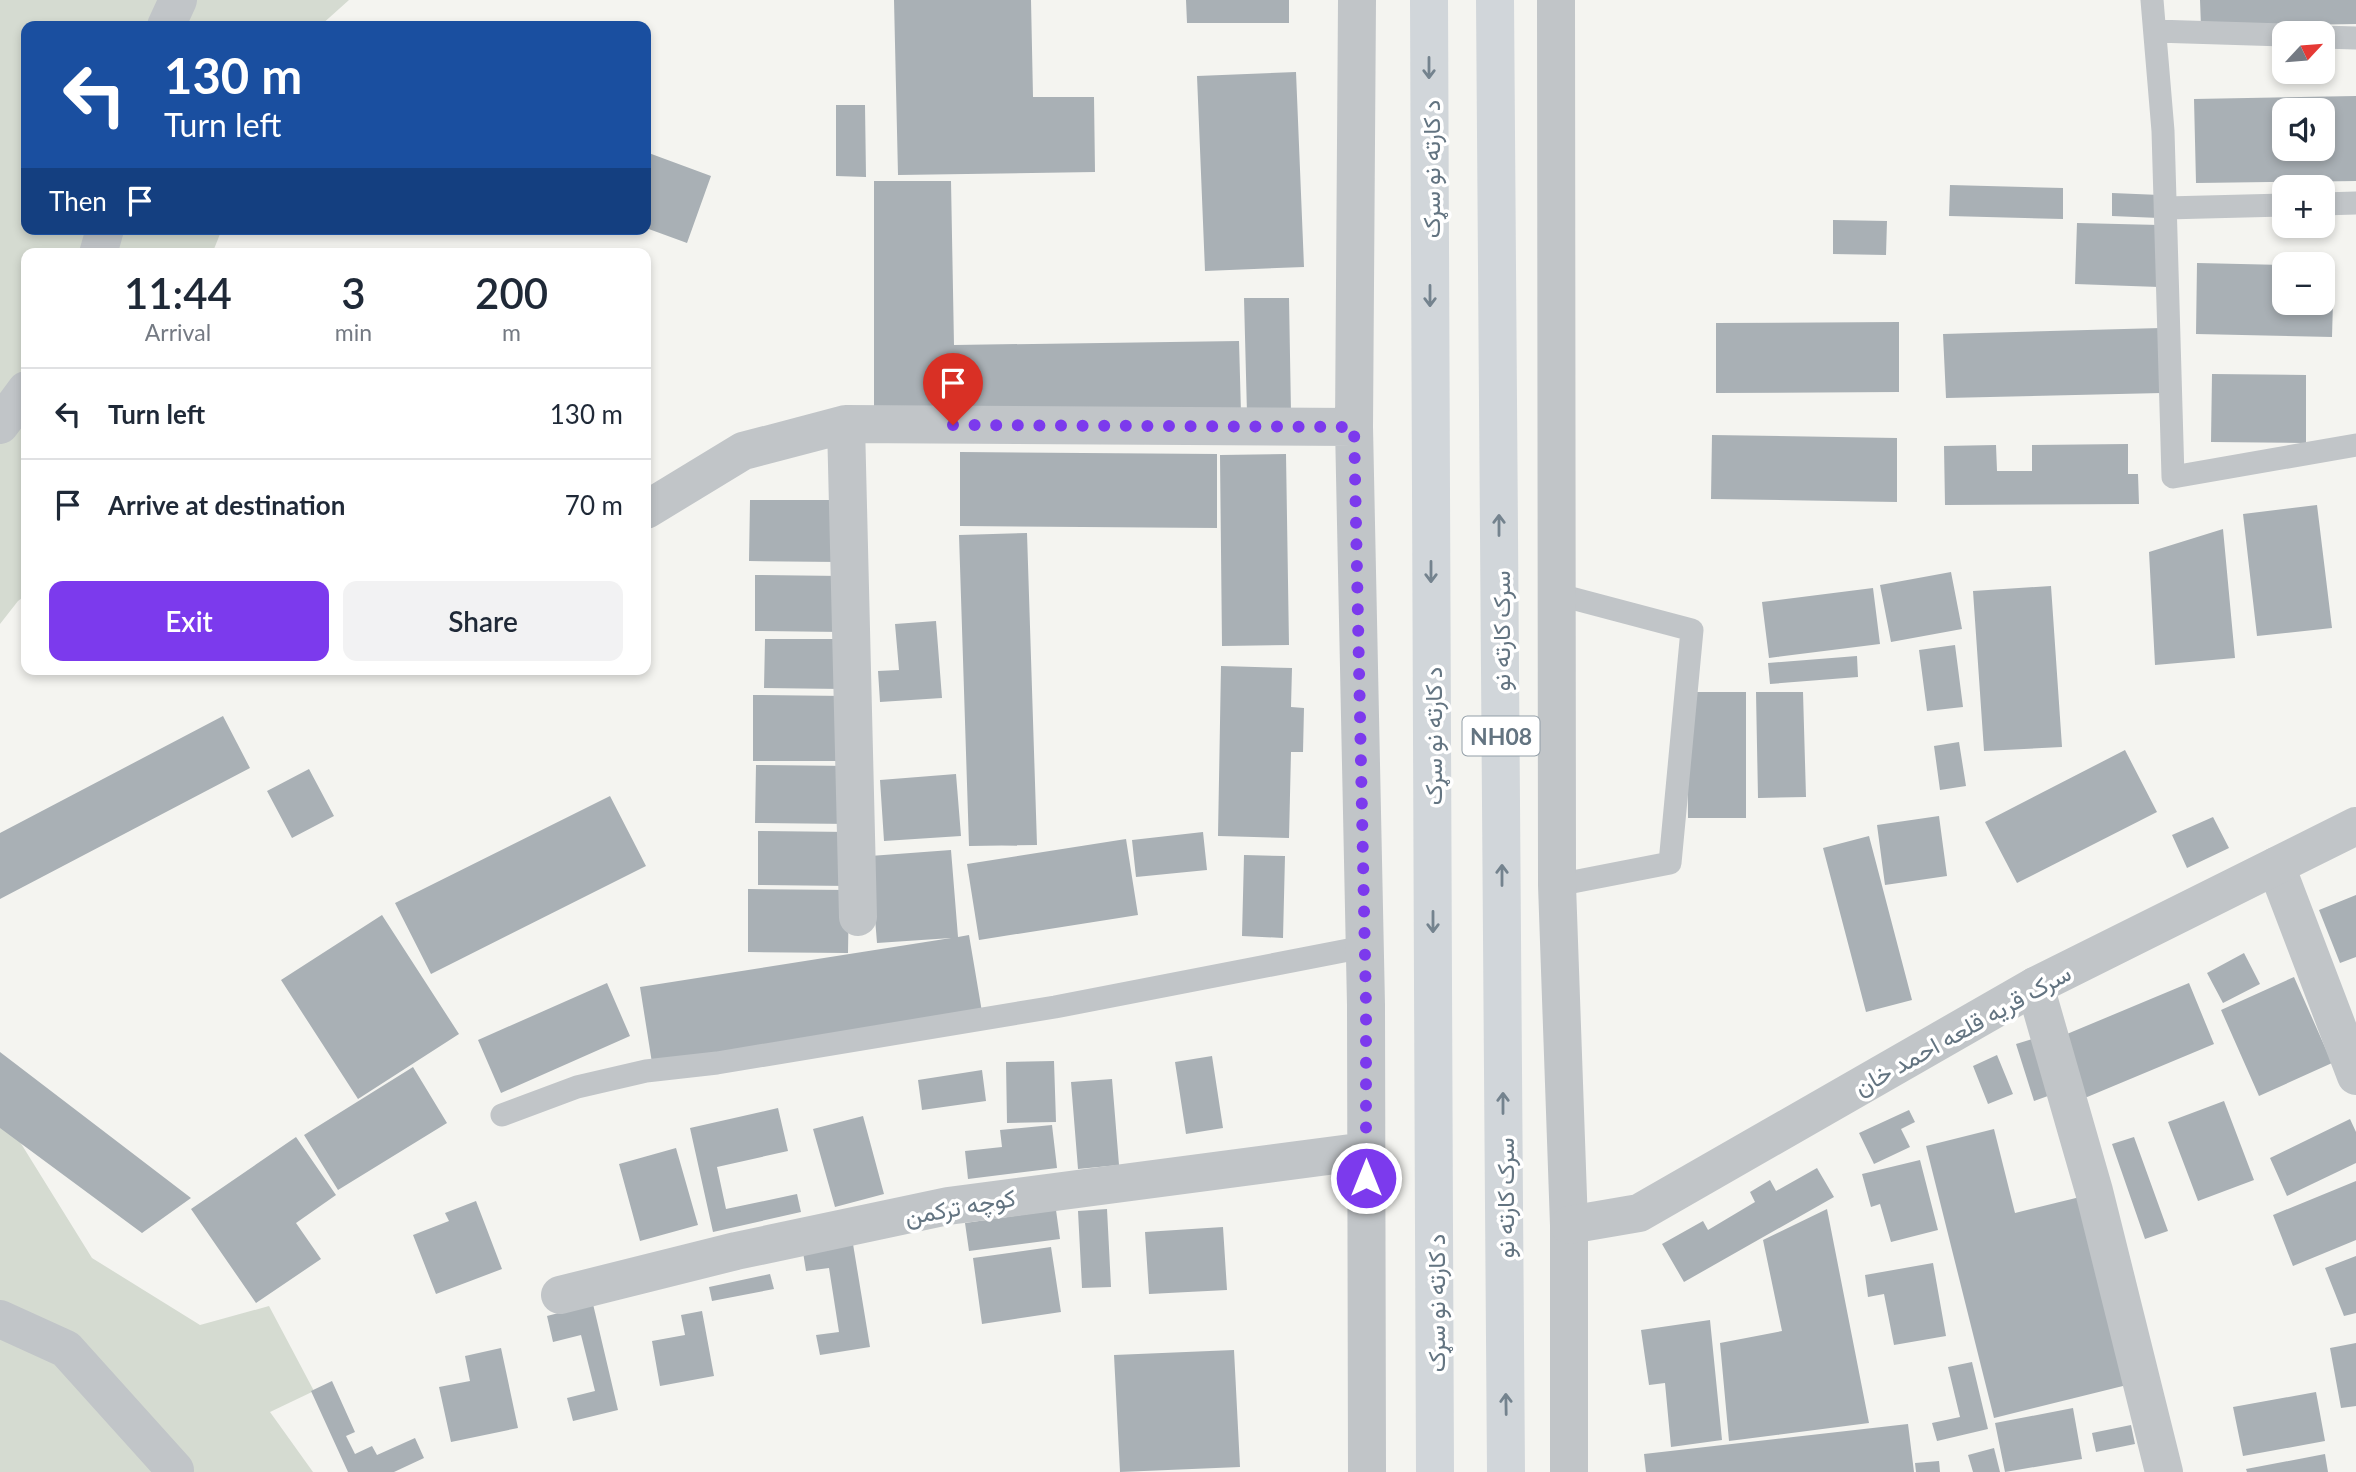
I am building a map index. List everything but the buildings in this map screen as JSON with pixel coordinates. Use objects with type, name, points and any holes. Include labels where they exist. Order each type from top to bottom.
[{"type":"highway","name":"د کارته نو سړک","points":[[1429,0],[1436,1472]]},
{"type":"highway","name":"سرک کارته نو","points":[[1496,0],[1506,1472]]},
{"type":"street","points":[[168,21],[178,0]]},
{"type":"street","points":[[1357,0],[1354,427],[1364,947],[1367,1472]]},
{"type":"street","points":[[1556,0],[1557,885],[1569,1225],[1569,1472]]},
{"type":"street","points":[[0,425],[21,397]]},
{"type":"street","points":[[651,507],[743,451],[846,424],[1354,427]]},
{"type":"street","points":[[846,424],[858,917]]},
{"type":"street","name":"سرک قریه قلعه احمد خان","points":[[1569,1225],[1640,1213],[2035,986],[2356,826]]},
{"type":"street","points":[[2276,866],[2356,1076]]},
{"type":"street","points":[[2035,986],[2094,1191],[2164,1472]]},
{"type":"street","name":"کوچه ترکمن","points":[[560,1295],[736,1251],[948,1206],[1151,1177],[1366,1151]]},
{"type":"street","points":[[0,1319],[66,1349],[175,1470]]},
{"type":"lane","points":[[2152,0],[2163,131],[2173,477],[2356,445]]},
{"type":"lane","points":[[2155,31],[2272,35]]},
{"type":"lane","points":[[2335,37],[2356,38]]},
{"type":"lane","points":[[2335,204],[2356,203]]},
{"type":"lane","points":[[2165,208],[2272,205]]},
{"type":"lane","points":[[1556,594],[1692,630],[1670,863],[1557,885]]},
{"type":"lane","points":[[502,1115],[577,1087],[646,1071],[717,1063],[1055,1007],[1364,947]]},
{"type":"shaded area","points":[[0,0],[349,0],[326,21],[21,21],[21,235],[220,235],[214,248],[21,248],[21,599],[0,624]]},
{"type":"shaded area","points":[[0,1121],[12,1129],[92,1258],[200,1325],[269,1306],[314,1391],[270,1412],[313,1472],[0,1472]]},
{"type":"route","points":[[953,425],[1354,427],[1366,1005],[1366,1178]]}]
